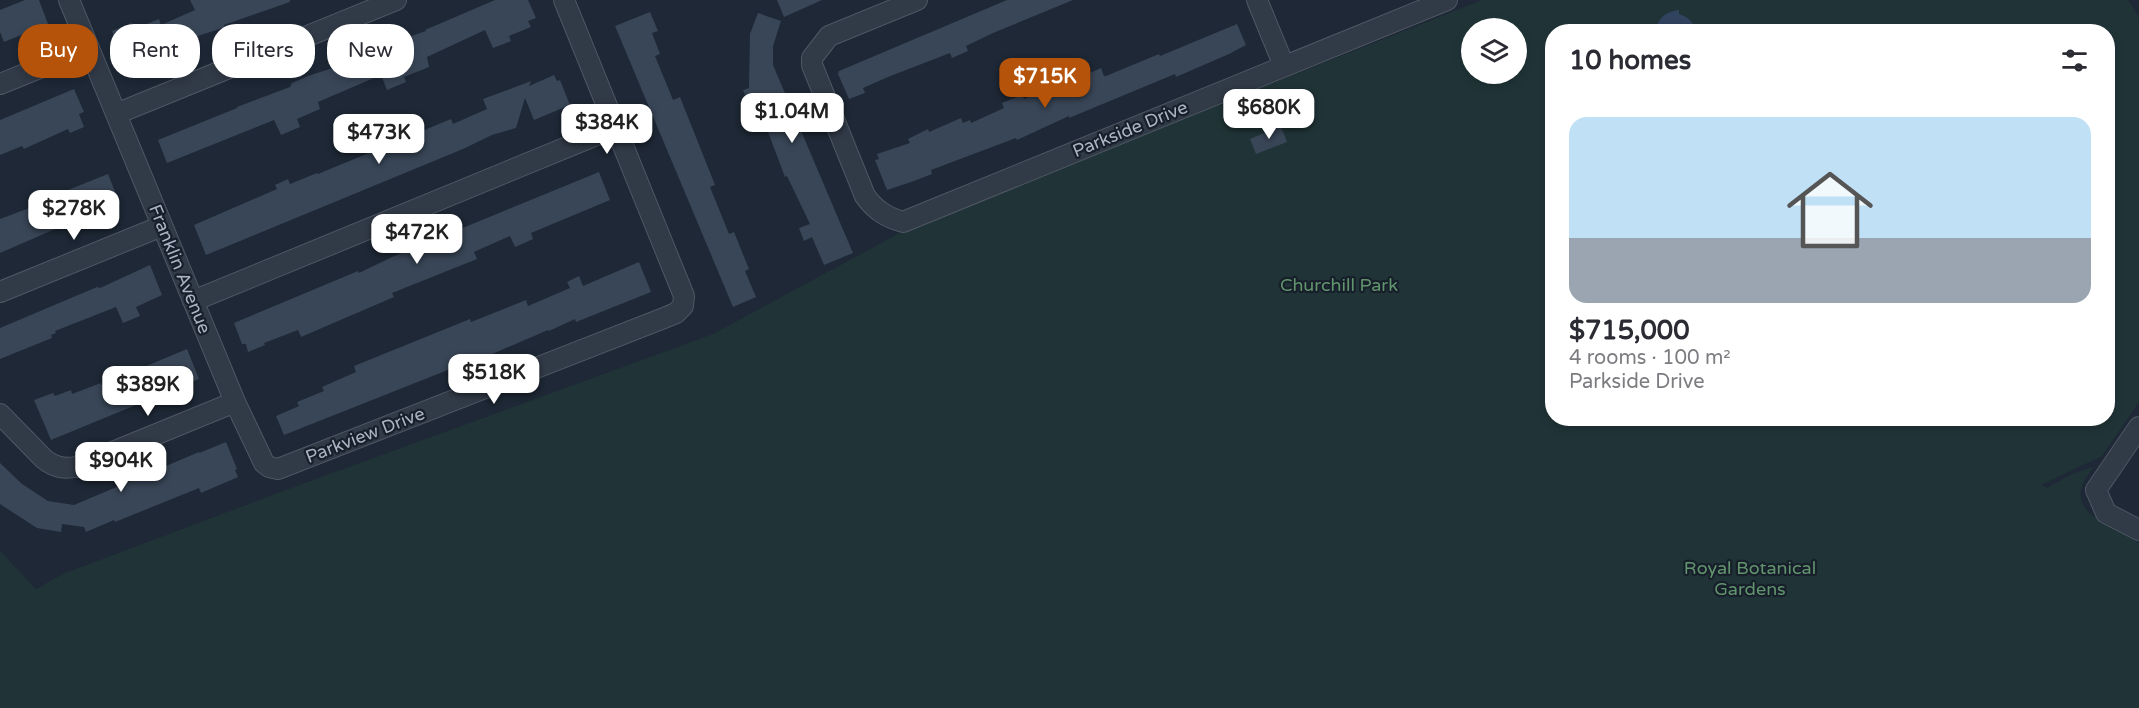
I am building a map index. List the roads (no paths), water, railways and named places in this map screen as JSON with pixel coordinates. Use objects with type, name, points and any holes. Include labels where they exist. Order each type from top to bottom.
[{"type":"street","name":"Franklin Avenue","points":[[69,0],[79,24]]},
{"type":"street","points":[[116,114],[396,0]]},
{"type":"street","points":[[193,301],[616,128],[564,0]]},
{"type":"street","name":"Parkside Drive","points":[[917,0],[829,36],[812,58],[812,65],[865,196],[873,208],[903,222],[1447,0]]},
{"type":"street","points":[[1257,0],[1284,66]]},
{"type":"street","name":"Franklin Avenue","points":[[98,70],[235,402],[264,463],[269,467]]},
{"type":"street","points":[[0,84],[18,77]]},
{"type":"street","name":"Parkview Drive","points":[[269,467],[278,469],[676,313],[683,306],[684,296],[616,128]]},
{"type":"street","points":[[0,292],[162,226]]},
{"type":"street","points":[[0,414],[44,459],[52,465],[68,468],[76,467],[235,402]]},
{"type":"street","points":[[2139,427],[2096,490],[2106,513],[2139,530]]},
{"type":"water","points":[[1679,10],[1679,14],[1693,24],[1657,24],[1663,16]]},
{"type":"park label","name":"Churchill Park","points":[[1339,285]]},
{"type":"park label","name":"Royal Botanical Gardens","points":[[1750,578]]}]
